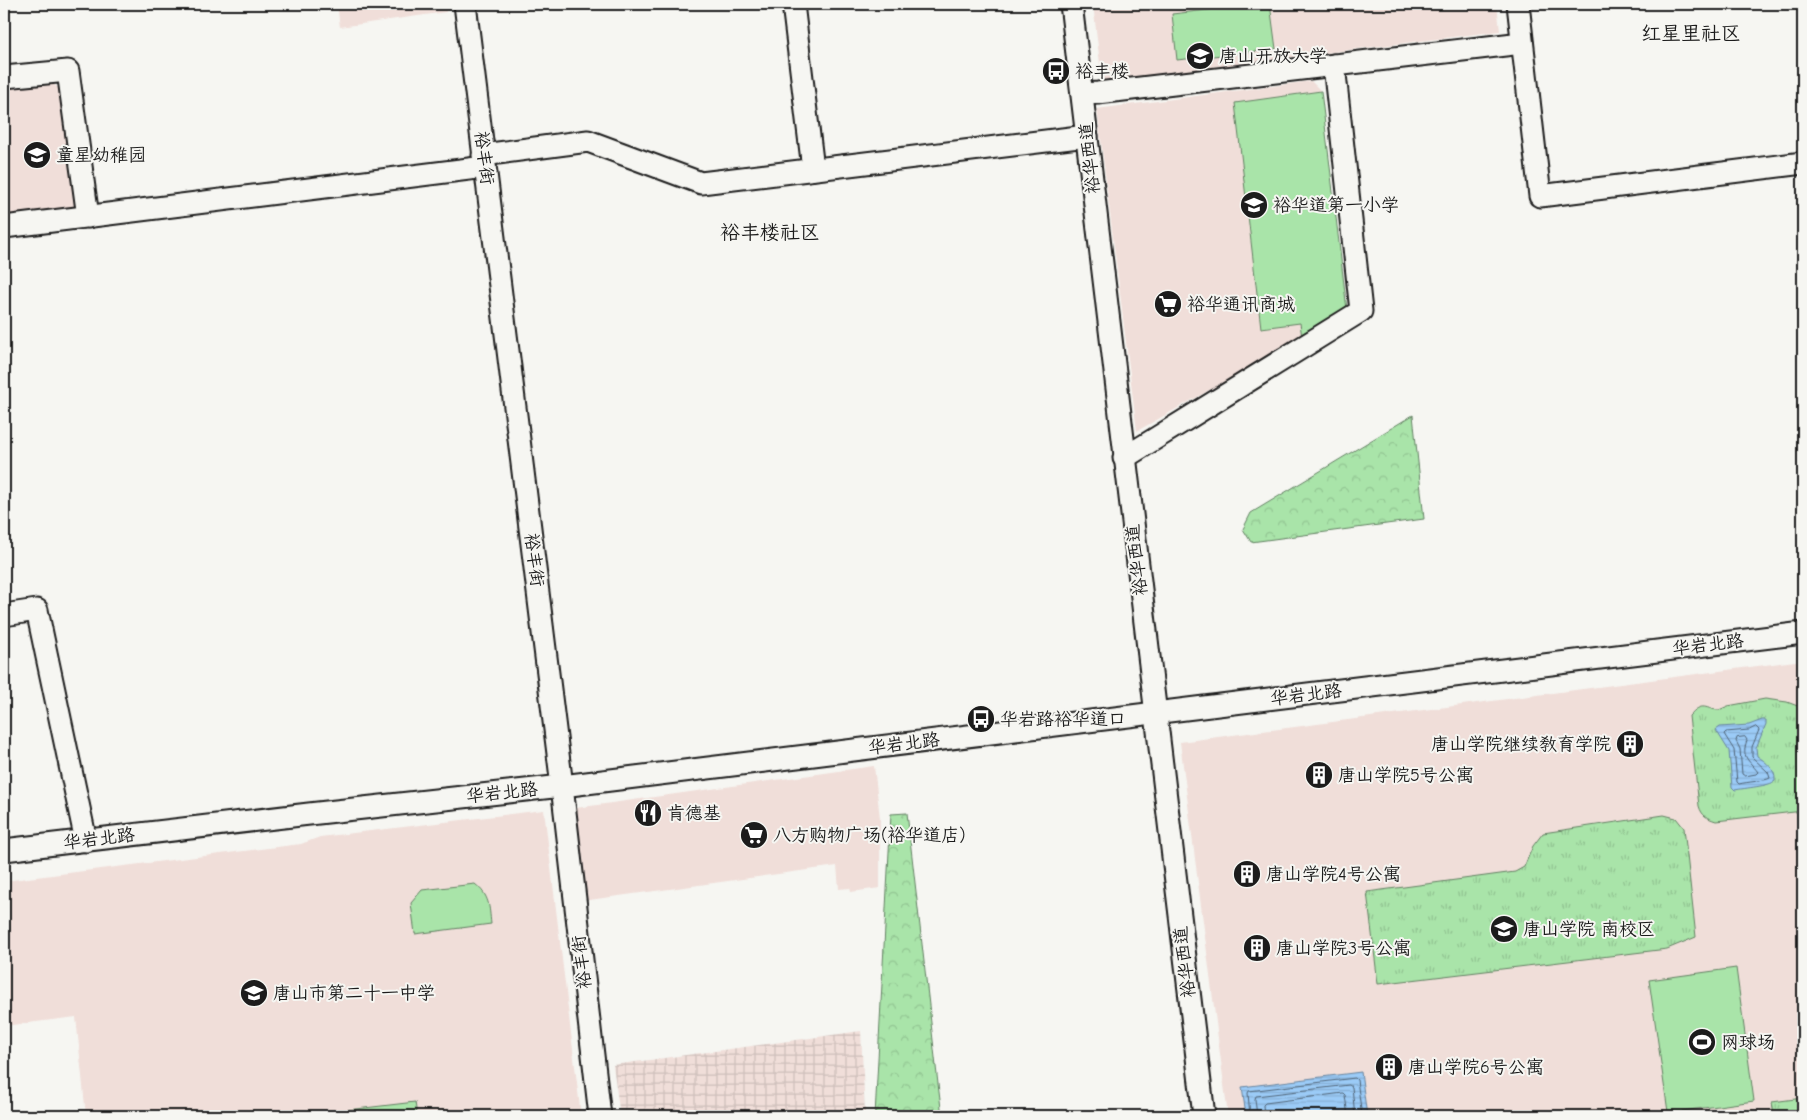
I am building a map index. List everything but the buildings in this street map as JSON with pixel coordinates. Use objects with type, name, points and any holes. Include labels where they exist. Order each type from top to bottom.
[{"type":"street","name":"裕丰街","points":[[465,4],[562,786],[600,1116]]},
{"type":"street","points":[[793,4],[813,169]]},
{"type":"street","name":"裕华西道","points":[[1071,4],[1204,1116]]},
{"type":"street","points":[[1518,4],[1540,196],[1803,164]]},
{"type":"street","points":[[1082,94],[1522,43]]},
{"type":"street","points":[[1124,458],[1361,311],[1334,65]]},
{"type":"street","points":[[4,77],[68,71],[88,217]]},
{"type":"street","points":[[4,227],[88,217],[484,161],[588,141],[701,183],[1087,136]]},
{"type":"street","points":[[4,615],[37,610],[86,841]]},
{"type":"street","name":"华岩北路","points":[[4,850],[562,786],[1803,633]]},
{"type":"shaded area","points":[[337,4],[445,4],[446,12],[340,27]]},
{"type":"shaded area","name":"唐山开放大学","points":[[1093,4],[1497,4],[1500,31],[1102,81]]},
{"type":"shaded area","name":"裕华道第一小学","points":[[1311,81],[1321,91],[1347,310],[1302,338],[1137,431],[1097,109]]},
{"type":"shaded area","name":"童星幼稚园","points":[[49,82],[59,88],[65,98],[76,213],[4,221],[4,84]]},
{"type":"shaded area","name":"唐山学院 南校区","points":[[1803,660],[1803,1116],[1228,1116],[1180,742]]},
{"type":"shaded area","name":"八方购物广场(裕华道店)","points":[[874,766],[880,818],[880,888],[851,892],[850,888],[839,889],[837,866],[582,901],[569,809]]},
{"type":"shaded area","points":[[544,810],[581,1116],[86,1116],[76,1017],[4,1026],[4,881],[301,844],[320,837]]},
{"type":"shaded area","points":[[861,1031],[865,1116],[620,1116],[613,1065]]},
{"type":"green space","points":[[1270,4],[1276,49],[1177,60],[1172,14]]},
{"type":"green space","points":[[1321,91],[1347,310],[1302,338],[1300,323],[1261,328],[1235,103]]},
{"type":"green space","points":[[1413,415],[1424,519],[1251,542],[1243,529],[1251,513]]},
{"type":"green space","points":[[1765,699],[1787,702],[1803,708],[1803,811],[1716,821],[1710,819],[1703,814],[1699,806],[1689,716],[1701,707],[1719,710],[1728,706]]},
{"type":"green space","points":[[907,813],[942,1116],[875,1116],[891,814]]},
{"type":"green space","points":[[1664,815],[1676,818],[1684,828],[1696,937],[1667,949],[1378,984],[1367,892],[1515,872],[1524,867],[1533,846],[1543,833]]},
{"type":"green space","points":[[475,884],[486,897],[491,924],[415,934],[411,903],[422,890]]},
{"type":"green space","name":"网球场","points":[[1736,968],[1754,1101],[1682,1111],[1682,1116],[1637,1116],[1668,1112],[1649,980]]},
{"type":"green space","points":[[1803,1098],[1803,1111],[1774,1115],[1772,1102]]},
{"type":"green space","points":[[415,1102],[417,1116],[297,1116]]},
{"type":"water","points":[[1766,720],[1766,724],[1756,748],[1757,756],[1772,769],[1775,781],[1763,786],[1735,790],[1732,787],[1729,751],[1716,730],[1720,727],[1749,725]]},
{"type":"water","points":[[1361,1072],[1367,1116],[1246,1116],[1242,1087]]},
{"type":"place","name":"唐山开放大学","points":[[1200,56]]},
{"type":"place","name":"裕丰楼","points":[[1056,71]]},
{"type":"place","name":"童星幼稚园","points":[[37,155]]},
{"type":"place","name":"裕华道第一小学","points":[[1254,205]]},
{"type":"place","name":"裕华通讯商城","points":[[1168,304]]},
{"type":"place","name":"华岩路裕华道口","points":[[981,719]]},
{"type":"place","name":"唐山学院继续教育学院","points":[[1630,744]]},
{"type":"place","name":"唐山学院5号公寓","points":[[1319,775]]},
{"type":"place","name":"肯德基","points":[[648,813]]},
{"type":"place","name":"八方购物广场(裕华道店)","points":[[754,835]]},
{"type":"place","name":"唐山学院4号公寓","points":[[1247,874]]},
{"type":"place","name":"唐山学院 南校区","points":[[1504,929]]},
{"type":"place","name":"唐山学院3号公寓","points":[[1257,948]]},
{"type":"place","name":"唐山市第二十一中学","points":[[254,993]]},
{"type":"place","name":"网球场","points":[[1702,1042]]},
{"type":"place","name":"唐山学院6号公寓","points":[[1389,1067]]},
{"type":"district","name":"红星里社区","points":[[1691,33]]},
{"type":"district","name":"裕丰楼社区","points":[[770,232]]}]
